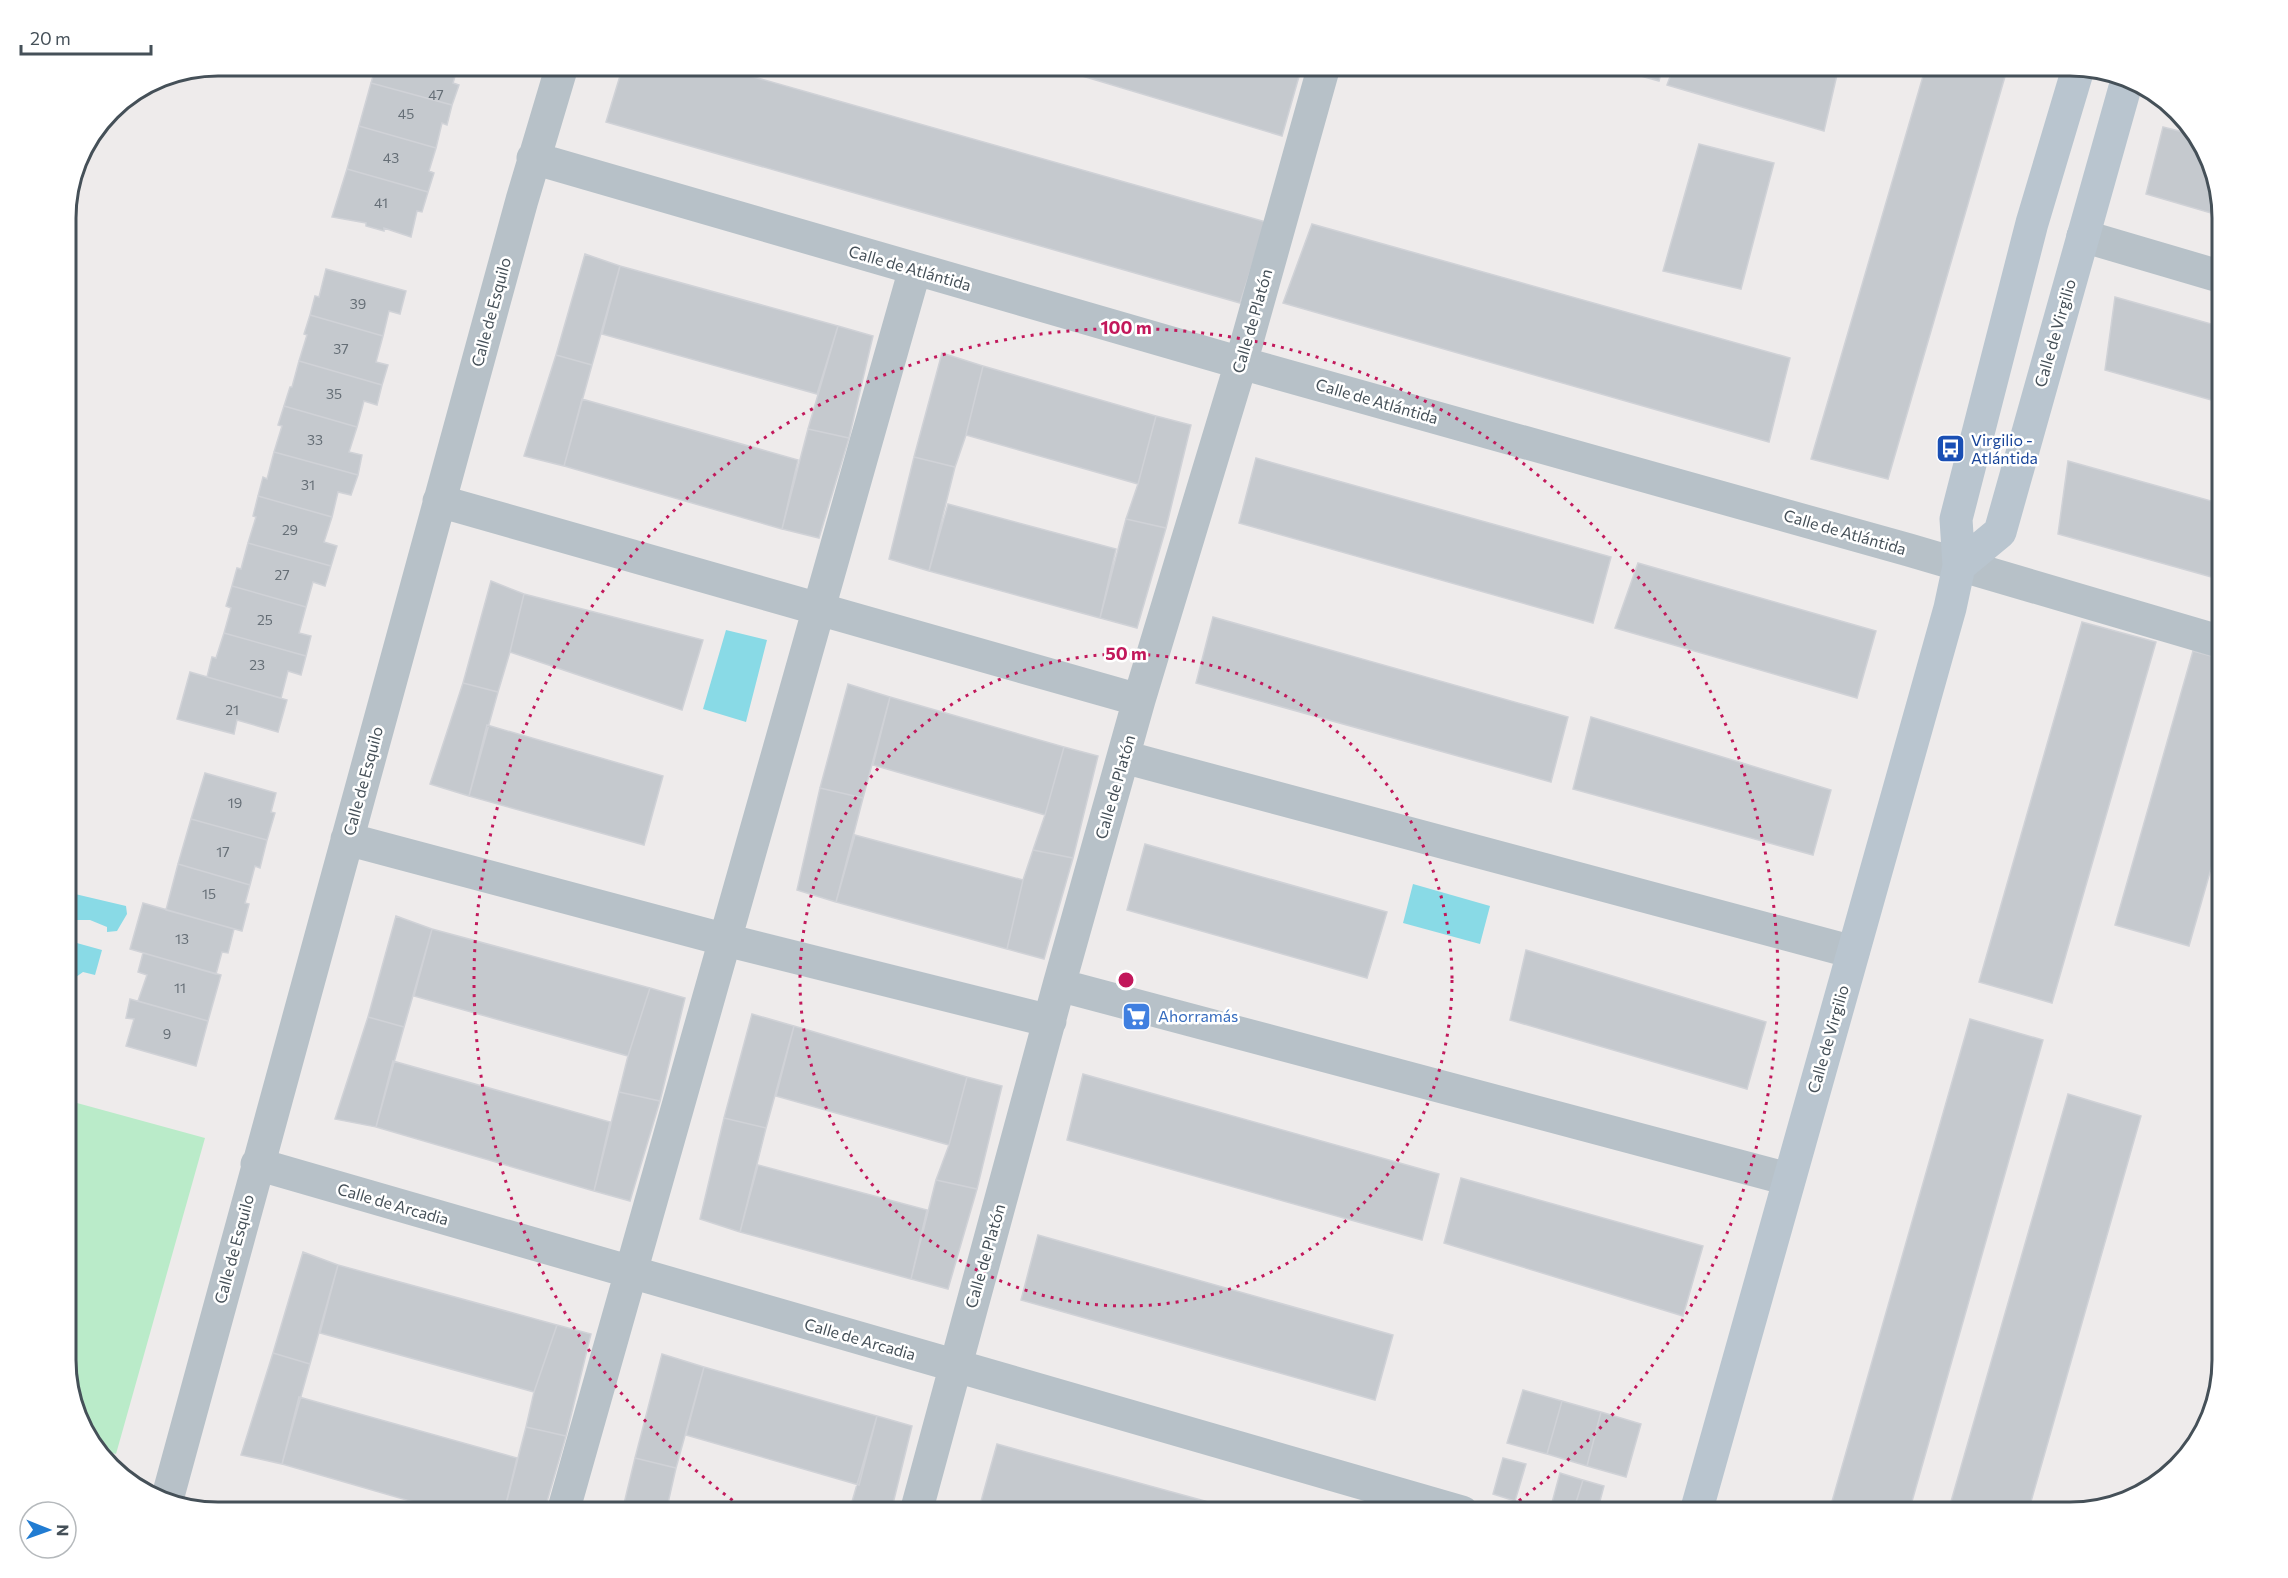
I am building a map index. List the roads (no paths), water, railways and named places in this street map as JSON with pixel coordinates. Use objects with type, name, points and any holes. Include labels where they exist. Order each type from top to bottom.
[{"type":"street","name":"Calle de Platón","points":[[919,1502],[954,1365],[1139,700],[1241,363],[1321,76]]},
{"type":"street","name":"Calle de Esquilo","points":[[169,1492],[533,158],[559,77]]},
{"type":"street","name":"Calle de Virgilio","points":[[1699,1502],[1950,608],[1959,566],[1956,519],[2032,223],[2076,77]]},
{"type":"street","name":"Calle de Virgilio","points":[[1959,566],[2000,532],[2126,88]]},
{"type":"street","name":"Calle de Atlántida","points":[[533,158],[1241,363],[1898,546],[1959,566],[2212,639]]},
{"type":"street","points":[[2083,236],[2212,274]]},
{"type":"street","points":[[566,1502],[915,269]]},
{"type":"street","points":[[439,501],[1139,700]]},
{"type":"street","points":[[1124,756],[1853,952]]},
{"type":"street","points":[[347,838],[726,940],[1050,1021]]},
{"type":"street","points":[[1059,986],[1788,1179]]},
{"type":"street","name":"Calle de Arcadia","points":[[257,1164],[631,1274],[1427,1502]]},
{"type":"water","points":[[726,630],[767,640],[746,722],[703,709]]},
{"type":"water","points":[[1413,884],[1490,906],[1480,944],[1403,923]]},
{"type":"water","points":[[77,894],[126,906],[127,914],[117,931],[107,932],[107,927],[90,920],[77,920]]},
{"type":"water","points":[[77,943],[102,950],[95,975],[83,972],[77,976]]},
{"type":"place","name":"Virgilio - Atlántida","points":[[1950,449]]},
{"type":"place","name":"Ahorramás","points":[[1137,1016]]}]
